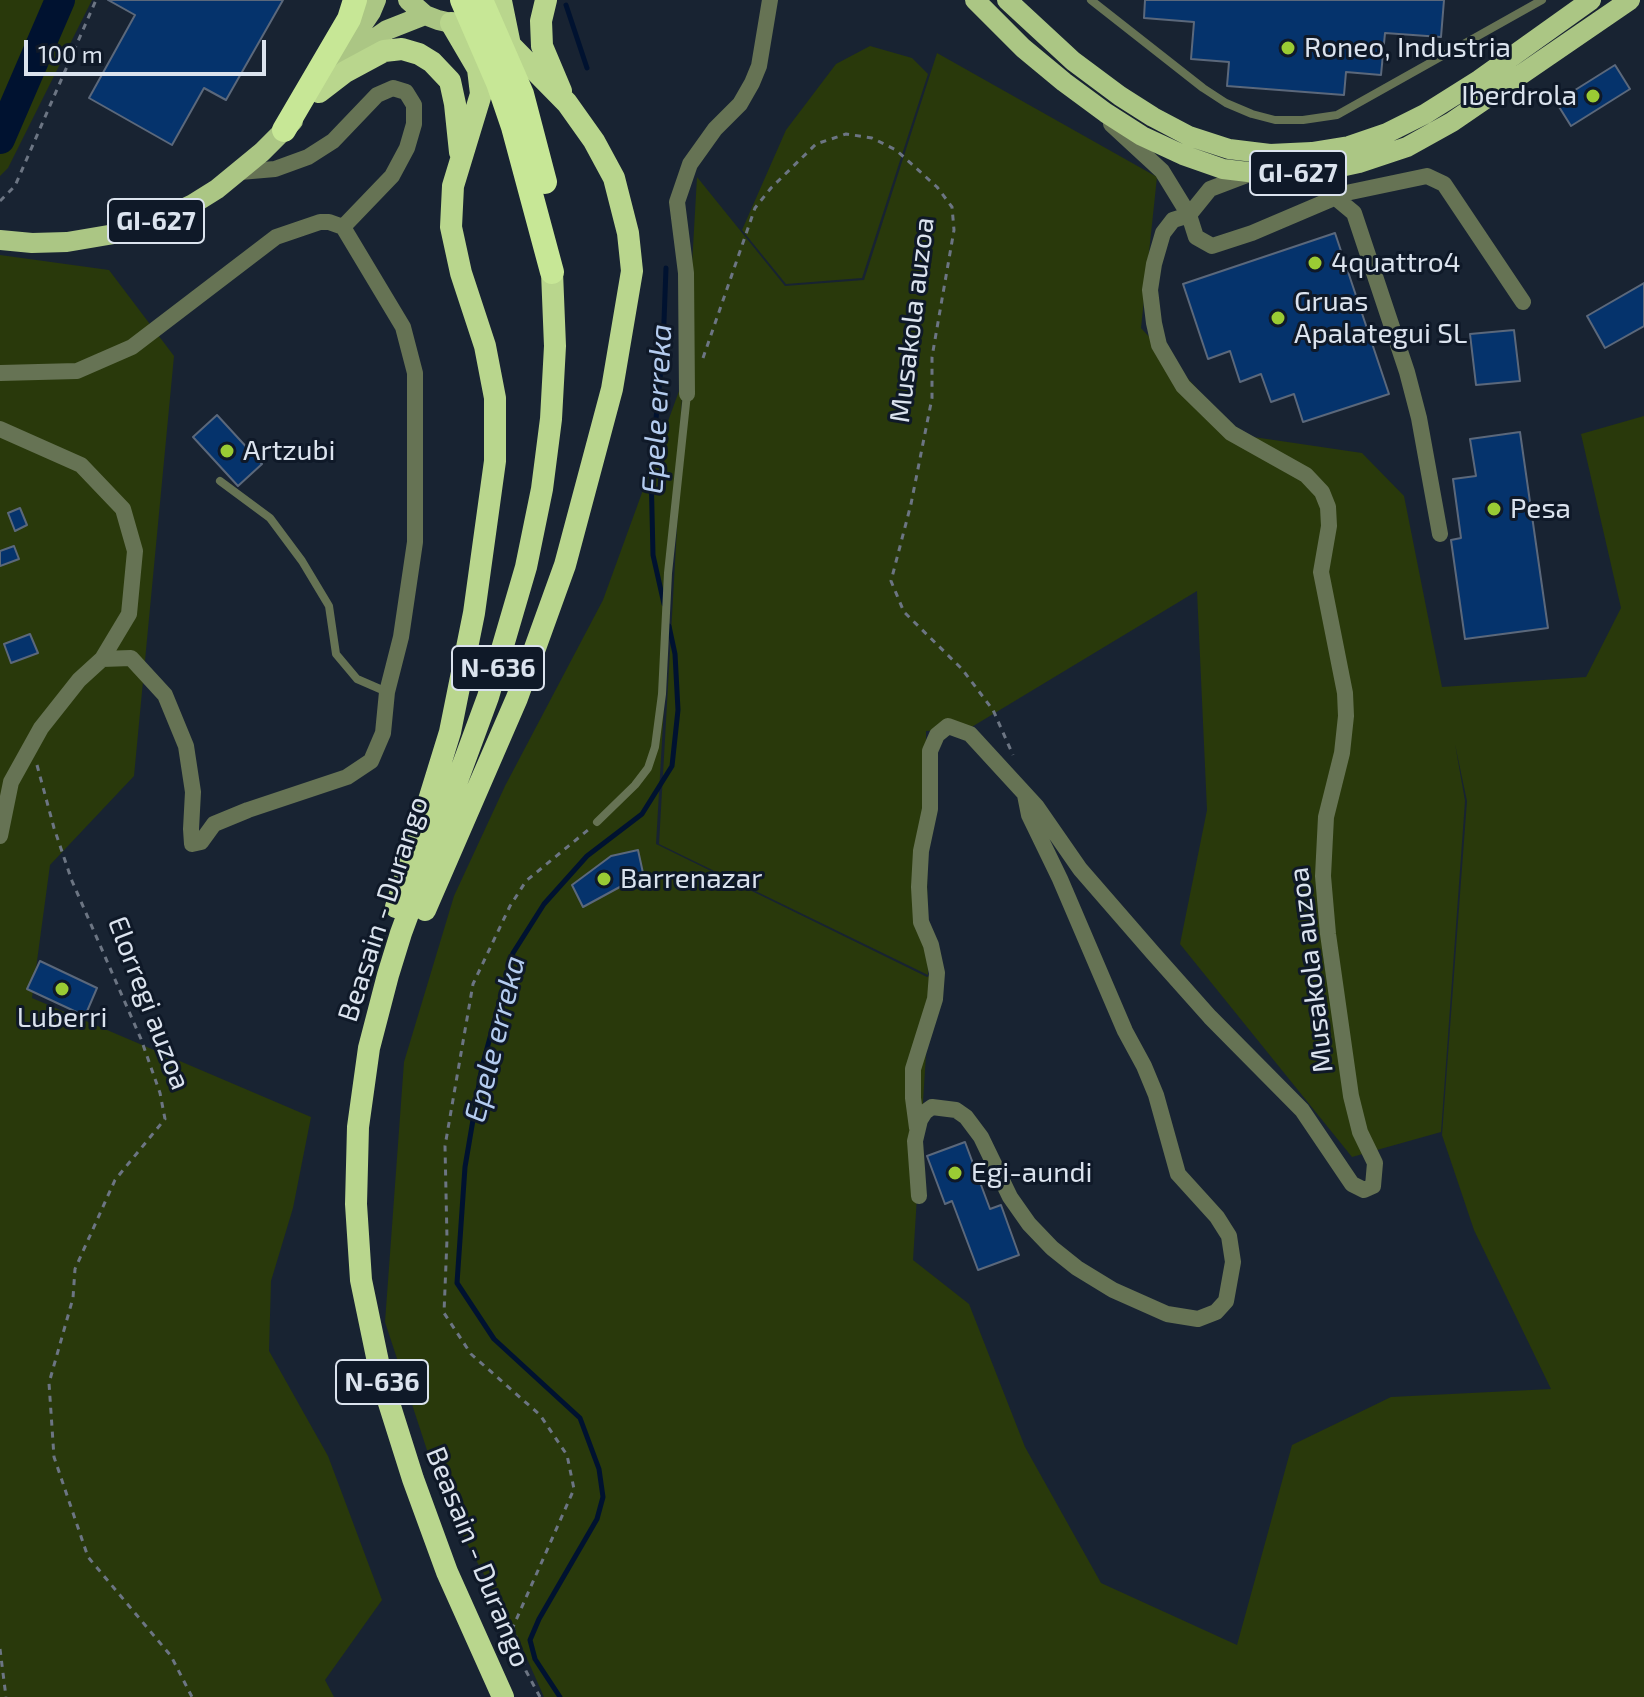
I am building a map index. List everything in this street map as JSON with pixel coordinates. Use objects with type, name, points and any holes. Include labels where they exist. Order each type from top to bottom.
[{"type":"highway","points":[[284,130],[349,19],[355,0]]},
{"type":"highway","points":[[462,0],[526,140],[548,207],[553,240],[552,272]]},
{"type":"highway","points":[[481,0],[522,94],[526,140]]},
{"type":"highway","points":[[369,1048],[397,992],[431,895],[517,698],[542,632],[579,520],[612,389],[632,271],[628,233],[614,178],[594,141],[567,103],[510,45],[501,0]]},
{"type":"highway","points":[[546,0],[541,21],[542,46],[567,103]]},
{"type":"highway","points":[[369,1048],[378,965],[450,732],[463,672],[495,461],[495,398],[485,346],[454,249],[451,227],[453,186],[481,94],[478,69],[451,23]]},
{"type":"highway","points":[[319,92],[345,72],[384,51],[402,49],[419,54],[432,62],[450,81],[460,158]]},
{"type":"highway","name":"Beasain - Durango","points":[[503,1697],[447,1572],[413,1479],[389,1405],[370,1331],[361,1280],[356,1204],[358,1127],[369,1048],[401,933],[502,654],[529,555],[551,419],[555,346],[552,272]]},
{"type":"main road","name":"GI-627","points":[[319,92],[376,0]]},
{"type":"main road","points":[[408,0],[425,15],[451,23],[470,21],[487,13],[501,0]]},
{"type":"main road","name":"GI-627","points":[[975,0],[1023,48],[1089,101],[1142,136],[1223,169],[1253,173],[1313,173],[1359,163],[1407,147],[1452,122],[1630,0]]},
{"type":"main road","name":"GI-627","points":[[1007,0],[1073,61],[1153,117],[1189,136],[1229,149],[1270,154],[1349,146],[1387,133],[1425,114],[1479,80],[1591,0]]},
{"type":"main road","name":"GI-627","points":[[0,240],[67,242],[126,232],[193,204],[240,172],[367,44],[387,30],[425,15]]},
{"type":"street","points":[[687,394],[686,273],[677,202],[690,164],[715,129],[740,104],[752,83],[759,66],[770,0]]},
{"type":"street","points":[[240,172],[275,169],[308,157],[333,141],[377,95],[393,88],[406,92],[414,105],[414,124],[407,148],[392,176],[343,227]]},
{"type":"street","points":[[1089,101],[1162,171],[1189,215],[1196,237],[1212,246],[1227,243],[1346,193],[1427,176],[1444,184],[1523,302]]},
{"type":"street","name":"Musakola auzoa","points":[[919,1196],[913,1069],[935,999],[937,973],[931,945],[921,922],[921,851],[930,809],[930,751],[937,735],[948,726],[970,734],[1037,807],[1080,869],[1153,953],[1210,1017],[1302,1110],[1352,1184],[1364,1190],[1370,1189],[1375,1180],[1375,1163],[1360,1132],[1351,1096],[1323,876],[1326,817],[1342,753],[1346,716],[1345,693],[1321,572],[1329,526],[1328,510],[1322,492],[1306,475],[1223,427],[1183,386],[1164,355],[1154,323],[1150,290],[1163,233],[1173,220],[1189,215],[1210,189],[1253,173]]},
{"type":"street","points":[[1336,198],[1354,213],[1407,372],[1419,418],[1440,534]]},
{"type":"street","points":[[0,373],[77,371],[132,347],[276,237],[320,222],[343,227],[403,327],[415,373],[415,542],[401,637],[387,692],[383,733],[371,761],[347,777],[214,824],[201,842],[192,844],[193,792],[186,746],[165,695],[131,658],[102,659]]},
{"type":"street","points":[[0,429],[81,465],[123,509],[135,551],[129,614],[102,659],[79,680],[41,728],[11,782],[0,836]]},
{"type":"street","name":"Musakola auzoa","points":[[917,1128],[925,1112],[932,1107],[956,1110],[966,1117],[981,1137],[1010,1197],[1029,1224],[1077,1268],[1113,1290],[1167,1314],[1198,1319],[1216,1312],[1226,1301],[1233,1262],[1229,1236],[1217,1217],[1178,1174],[1156,1095],[1029,815],[1025,795]]},
{"type":"lane","points":[[1091,0],[1226,103],[1275,120],[1303,120],[1337,115],[1542,0]]},
{"type":"lane","points":[[597,822],[648,768],[655,747],[668,573],[687,394]]},
{"type":"lane","points":[[220,481],[270,518],[302,561],[329,606],[336,654],[357,679],[387,692]]},
{"type":"path","points":[[0,201],[15,186],[96,0]]},
{"type":"path","name":"Musakola auzoa","points":[[702,362],[755,208],[816,144],[846,134],[872,138],[896,150],[937,187],[952,207],[954,230],[932,357],[932,398],[911,504],[891,581],[904,612],[962,669],[993,710],[1013,756]]},
{"type":"path","name":"Elorregi auzoa","points":[[31,746],[72,881],[141,1039],[160,1093],[165,1119],[115,1180],[75,1269],[73,1298],[49,1383],[54,1457],[88,1557],[171,1656],[192,1697]]},
{"type":"path","points":[[540,1697],[526,1671],[513,1627],[574,1489],[567,1455],[540,1415],[471,1354],[444,1313],[447,1239],[445,1146],[473,984],[510,906],[526,881],[597,822]]},
{"type":"path","points":[[0,1649],[6,1697]]},
{"type":"green space","points":[[0,0],[92,0],[8,168],[0,176]]},
{"type":"green space","points":[[870,46],[912,58],[928,74],[862,278],[786,284],[742,230],[786,130],[836,64]]},
{"type":"green space","points":[[937,53],[1157,177],[1141,328],[1240,435],[1362,453],[1404,496],[1442,687],[1586,677],[1621,608],[1581,434],[1644,416],[1644,1697],[544,1697],[513,1627],[444,1502],[385,1322],[404,1062],[454,896],[505,786],[603,600],[683,380],[656,844],[927,977],[931,975],[913,1260],[969,1304],[1025,1447],[1101,1583],[1237,1645],[1292,1445],[1391,1397],[1551,1389],[1474,1230],[1442,1135],[1467,801],[1455,744],[1465,801],[1441,1132],[1352,1157],[1180,944],[1207,810],[1197,591],[970,728],[926,731],[928,975],[659,844],[697,177],[785,286],[864,280]]},
{"type":"green space","points":[[0,255],[109,270],[174,356],[134,776],[50,865],[32,998],[311,1117],[293,1208],[271,1281],[269,1351],[328,1456],[382,1600],[325,1680],[334,1697],[0,1697]]},
{"type":"building","points":[[108,0],[283,0],[226,100],[204,88],[172,145],[89,98],[135,15]]},
{"type":"building","name":"Roneo, Industria","points":[[1145,0],[1444,0],[1441,37],[1385,33],[1381,75],[1346,72],[1344,95],[1227,86],[1229,62],[1191,59],[1194,22],[1144,18]]},
{"type":"building","name":"Iberdrola","points":[[1615,65],[1630,89],[1571,126],[1556,102]]},
{"type":"building","name":"Gruas Apalategui SL","points":[[1335,233],[1389,394],[1303,422],[1294,394],[1271,402],[1261,374],[1240,382],[1230,351],[1208,359],[1183,284]]},
{"type":"building","points":[[1644,283],[1644,326],[1605,348],[1587,316]]},
{"type":"building","points":[[1514,330],[1520,381],[1476,385],[1470,334]]},
{"type":"building","name":"Artzubi","points":[[217,415],[262,464],[238,486],[193,437]]},
{"type":"building","name":"Pesa","points":[[1520,432],[1548,628],[1465,639],[1451,540],[1461,538],[1453,479],[1476,476],[1470,439]]},
{"type":"building","points":[[20,508],[27,525],[15,531],[8,513]]},
{"type":"building","points":[[14,546],[19,559],[0,566],[0,551]]},
{"type":"building","points":[[30,634],[38,653],[11,663],[4,644]]},
{"type":"building","name":"Barrenazar","points":[[638,850],[643,873],[629,876],[629,882],[583,907],[572,885],[611,856]]},
{"type":"building","name":"Luberri","points":[[40,961],[97,988],[85,1016],[27,989]]},
{"type":"building","points":[[965,1142],[990,1209],[1001,1205],[1019,1255],[978,1270],[952,1201],[945,1204],[927,1156]]},
{"type":"waterway","points":[[0,139],[60,0]]},
{"type":"waterway","points":[[566,5],[587,68]]},
{"type":"waterway","name":"Epele erreka","points":[[664,604],[653,555],[651,469],[663,348],[666,268]]},
{"type":"waterway","name":"Epele erreka","points":[[560,1697],[535,1659],[530,1640],[597,1519],[603,1497],[599,1469],[580,1418],[494,1339],[457,1283],[465,1167],[482,1067],[513,953],[544,904],[587,856],[642,814],[672,766],[678,710],[675,654],[669,626]]},
{"type":"place","name":"Roneo, Industria","points":[[1288,48]]},
{"type":"place","name":"Iberdrola","points":[[1593,96]]},
{"type":"place","name":"4quattro4","points":[[1315,263]]},
{"type":"place","name":"Gruas Apalategui SL","points":[[1278,318]]},
{"type":"place","name":"Artzubi","points":[[227,451]]},
{"type":"place","name":"Pesa","points":[[1494,509]]},
{"type":"place","name":"Barrenazar","points":[[604,879]]},
{"type":"place","name":"Luberri","points":[[62,989]]},
{"type":"place","name":"Egi-aundi","points":[[955,1173]]}]
